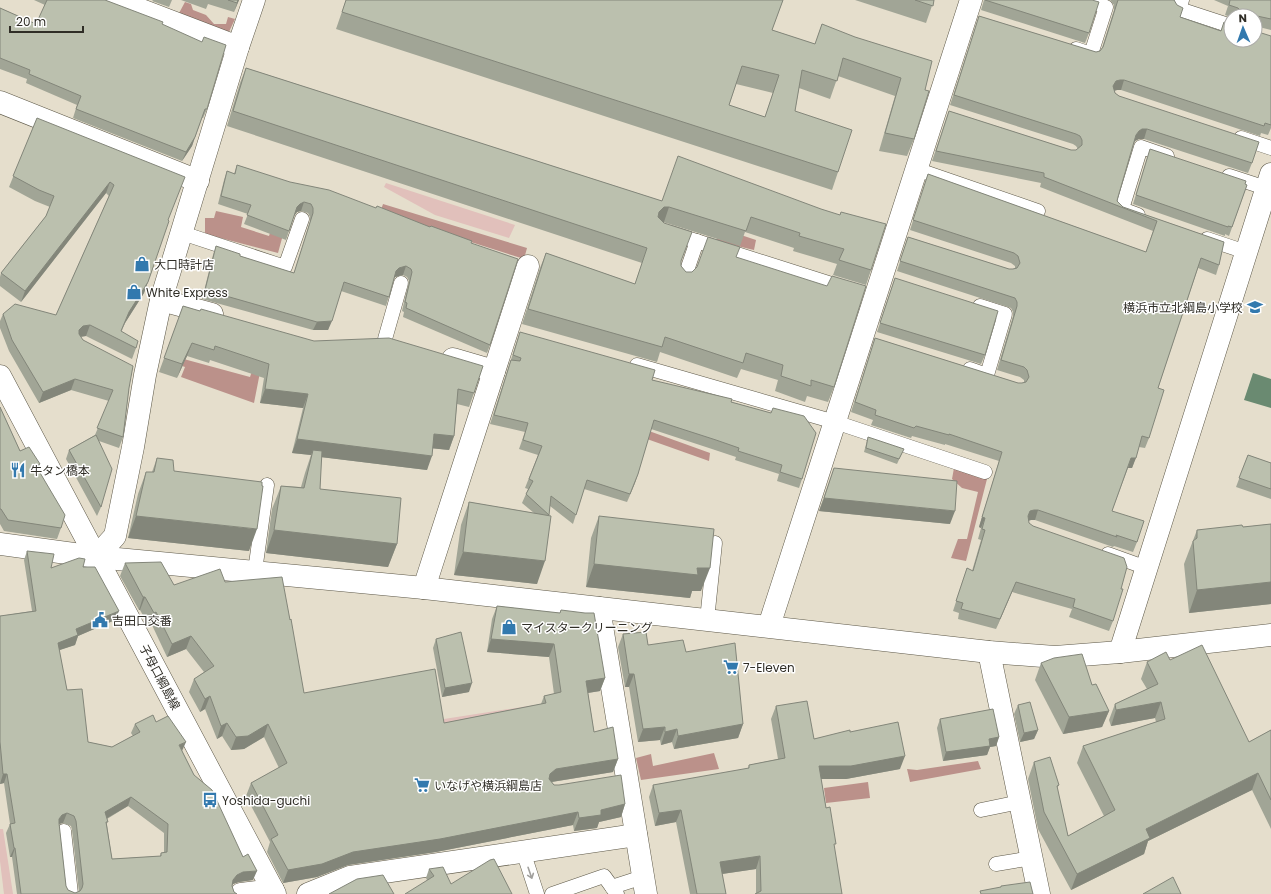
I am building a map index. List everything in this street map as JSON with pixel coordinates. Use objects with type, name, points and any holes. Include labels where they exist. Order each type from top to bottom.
[{"type":"street","points":[[115,0],[238,47]]},
{"type":"street","points":[[96,557],[115,536],[133,447],[138,371],[182,233],[238,47],[254,0]]},
{"type":"street","points":[[768,626],[835,422],[870,338],[875,297],[889,277],[895,235],[916,169],[943,111],[973,11]]},
{"type":"street","points":[[0,102],[198,181]]},
{"type":"street","points":[[1120,652],[1269,181]]},
{"type":"street","points":[[424,588],[494,371],[515,331],[528,266]]},
{"type":"street","points":[[161,300],[229,319]]},
{"type":"street","points":[[363,341],[385,339],[407,346]]},
{"type":"street","points":[[436,354],[494,371]]},
{"type":"street","name":"子母口綱島線","points":[[0,376],[274,892]]},
{"type":"street","points":[[0,544],[96,557],[424,588],[989,652],[1055,657],[1120,652],[1271,635]]},
{"type":"street","points":[[599,608],[619,779],[636,834],[644,886]]},
{"type":"street","points":[[989,652],[1039,894]]},
{"type":"street","points":[[308,894],[350,877],[636,834]]},
{"type":"street","points":[[241,894],[274,892]]},
{"type":"lane","points":[[1062,45],[1091,54],[1106,7],[1086,0]]},
{"type":"lane","points":[[1182,0],[1179,9],[1223,23]]},
{"type":"lane","points":[[1227,134],[1271,148]]},
{"type":"lane","points":[[1151,219],[1122,209],[1141,147],[1178,159]]},
{"type":"lane","points":[[916,169],[1038,211]]},
{"type":"lane","points":[[1215,171],[1269,181]]},
{"type":"lane","points":[[182,233],[285,267],[302,220]]},
{"type":"lane","points":[[661,230],[875,297]]},
{"type":"lane","points":[[1195,234],[1246,252]]},
{"type":"lane","points":[[684,279],[697,241]]},
{"type":"lane","points":[[385,339],[401,283]]},
{"type":"lane","points":[[969,303],[1005,314],[987,375]]},
{"type":"lane","points":[[622,361],[835,422],[985,472]]},
{"type":"lane","points":[[958,366],[1002,380]]},
{"type":"lane","points":[[255,571],[267,485]]},
{"type":"lane","points":[[707,620],[715,543]]},
{"type":"lane","points":[[1097,551],[1147,568]]},
{"type":"lane","points":[[982,810],[1020,802]]},
{"type":"lane","points":[[64,831],[71,894]]},
{"type":"lane","points":[[523,851],[537,894]]},
{"type":"lane","points":[[996,864],[1032,858]]},
{"type":"lane","points":[[552,894],[604,876],[615,890],[644,886]]},
{"type":"shaded area","points":[[185,2],[191,4],[193,10],[206,15],[214,24],[226,24],[228,17],[235,19],[228,34],[178,15]]},
{"type":"shaded area","points":[[386,183],[515,225],[509,238],[435,215],[384,187]]},
{"type":"shaded area","points":[[383,204],[527,248],[524,259],[380,213]]},
{"type":"shaded area","points":[[216,211],[243,217],[241,227],[269,236],[275,217],[287,220],[278,253],[205,234],[205,218],[214,218]]},
{"type":"shaded area","points":[[720,228],[756,240],[754,250],[716,241]]},
{"type":"shaded area","points":[[257,356],[263,357],[254,403],[181,377],[185,367],[165,360],[180,358],[250,377]]},
{"type":"shaded area","points":[[1253,373],[1271,379],[1271,408],[1244,400]]},
{"type":"shaded area","points":[[649,431],[710,453],[709,461],[647,439]]},
{"type":"shaded area","points":[[954,468],[987,479],[966,561],[951,558],[958,539],[967,539],[978,492],[962,488],[952,479]]},
{"type":"shaded area","points":[[535,705],[542,742],[444,727],[444,719]]},
{"type":"shaded area","points":[[714,753],[719,769],[641,780],[636,758],[651,754],[653,766]]},
{"type":"shaded area","points":[[978,761],[981,769],[910,782],[907,769],[917,770]]},
{"type":"shaded area","points":[[868,782],[870,798],[826,803],[824,788]]},
{"type":"shaded area","points":[[0,829],[3,829],[13,894],[4,894],[0,861]]},
{"type":"building","points":[[47,0],[105,0],[163,22],[162,24],[202,42],[204,37],[226,45],[207,109],[205,109],[195,137],[186,152],[76,109],[81,96],[29,74],[30,70],[0,58],[0,8],[36,24]]},
{"type":"building","points":[[228,0],[238,0],[237,3]]},
{"type":"building","points":[[346,0],[783,0],[772,30],[815,44],[822,24],[855,37],[932,61],[925,90],[929,91],[914,139],[885,133],[901,78],[843,58],[837,81],[802,70],[795,111],[852,130],[838,172],[342,12]],"holes":[[[742,66],[779,75],[765,117],[729,105]]]},
{"type":"building","points":[[915,0],[934,0],[933,6]]},
{"type":"building","points":[[985,0],[1092,0],[1099,2],[1089,33]]},
{"type":"building","points":[[1118,0],[1174,0],[1177,5],[1183,8],[1180,17],[1221,31],[1223,25],[1223,48],[1263,48],[1263,34],[1271,36],[1271,125],[1265,123],[1264,126],[1124,80],[1116,81],[1113,86],[1115,93],[1119,96],[1259,142],[1252,163],[1147,129],[1142,129],[1136,135],[1117,201],[1123,207],[1224,242],[1219,265],[1201,258],[1158,388],[1164,390],[1149,438],[1142,436],[1136,458],[1131,458],[1112,511],[1144,521],[1137,542],[1116,535],[1117,537],[1038,510],[1030,511],[1028,516],[1029,523],[1033,526],[1124,558],[1127,567],[1121,589],[1123,589],[1113,621],[1073,607],[1075,599],[1016,582],[1000,619],[961,609],[963,603],[956,601],[967,568],[973,571],[985,530],[982,529],[985,518],[982,517],[1002,452],[949,434],[916,426],[914,428],[875,415],[876,410],[855,402],[875,338],[1018,383],[1026,382],[1029,377],[1027,370],[1024,367],[1001,360],[1017,306],[1015,298],[900,261],[908,237],[1009,269],[1017,268],[1020,263],[1018,256],[1014,253],[913,220],[928,174],[1146,252],[1157,221],[1044,177],[1044,173],[936,151],[949,111],[1071,150],[1076,150],[1082,145],[1080,136],[1076,134],[954,95],[979,16],[1096,52],[1100,51],[1103,47]]},
{"type":"building","points":[[1230,0],[1271,0],[1271,19],[1263,17],[1263,8],[1238,8],[1229,5]]},
{"type":"building","points":[[246,68],[662,201],[678,156],[821,209],[840,215],[841,212],[886,224],[871,270],[839,260],[844,249],[799,236],[800,233],[751,217],[746,231],[669,207],[664,207],[659,212],[658,217],[664,223],[692,232],[681,261],[681,266],[686,272],[692,272],[697,267],[708,237],[740,247],[736,257],[827,286],[832,276],[866,286],[834,387],[811,380],[811,386],[781,376],[783,365],[746,353],[743,363],[665,337],[662,347],[528,309],[546,253],[635,284],[647,248],[233,111]]},
{"type":"building","points":[[37,118],[185,177],[168,220],[169,221],[148,282],[129,312],[121,331],[138,341],[136,348],[90,325],[83,326],[79,330],[79,334],[83,340],[133,366],[123,437],[97,428],[113,390],[75,379],[43,392],[12,340],[3,314],[15,304],[56,315],[114,185],[110,182],[25,291],[1,273],[46,216],[54,196],[13,176]]},
{"type":"building","points":[[1150,149],[1246,181],[1245,184],[1247,185],[1232,227],[1228,227],[1136,195]]},
{"type":"building","points":[[237,165],[290,182],[329,190],[376,208],[377,206],[430,227],[431,226],[472,241],[471,243],[518,259],[490,345],[406,308],[407,303],[405,302],[412,272],[411,269],[406,266],[399,268],[396,271],[389,297],[344,282],[332,321],[317,322],[205,290],[216,246],[240,254],[240,256],[294,273],[313,213],[311,204],[304,202],[300,204],[297,207],[289,231],[247,215],[251,205],[221,196],[227,171],[235,174]]},
{"type":"building","points":[[895,278],[998,311],[985,355],[880,323]]},
{"type":"building","points":[[183,306],[200,311],[201,309],[314,341],[389,338],[483,366],[474,393],[458,389],[454,436],[434,434],[432,456],[297,439],[308,394],[265,389],[269,364],[215,346],[214,350],[192,343],[182,364],[164,358]]},
{"type":"building","points":[[520,332],[655,370],[652,380],[732,399],[731,402],[771,413],[773,408],[804,416],[816,433],[802,479],[780,472],[782,465],[738,451],[739,448],[654,420],[638,474],[630,494],[587,480],[576,515],[551,496],[549,515],[526,494],[533,481],[529,479],[542,446],[523,440],[528,423],[494,415],[511,360],[520,361],[521,358],[513,355]]},
{"type":"building","points":[[0,407],[20,451],[29,447],[40,464],[36,466],[65,515],[61,528],[8,520],[0,509]]},
{"type":"building","points":[[96,435],[112,469],[101,507],[69,450]]},
{"type":"building","points":[[868,437],[904,449],[899,459],[866,448]]},
{"type":"building","points":[[313,450],[322,451],[320,489],[401,498],[397,544],[274,530],[281,486],[304,488]]},
{"type":"building","points":[[1248,455],[1271,463],[1271,489],[1239,478]]},
{"type":"building","points":[[157,458],[173,460],[174,471],[262,482],[263,486],[257,529],[136,516],[146,472],[154,472]]},
{"type":"building","points":[[834,468],[957,481],[955,511],[824,498]]},
{"type":"building","points":[[469,502],[551,516],[545,561],[463,552]]},
{"type":"building","points":[[599,516],[714,529],[710,568],[697,568],[698,575],[594,564]]},
{"type":"building","points":[[1271,524],[1271,582],[1197,590],[1193,541],[1197,538],[1197,530],[1242,525],[1243,527]]},
{"type":"building","points":[[27,551],[54,554],[51,568],[79,558],[85,559],[83,567],[95,567],[119,611],[76,629],[78,635],[58,643],[67,690],[82,689],[88,742],[112,747],[140,732],[135,724],[153,715],[156,722],[168,716],[186,742],[179,745],[194,775],[212,790],[243,857],[248,854],[257,871],[243,872],[237,875],[233,880],[232,886],[234,892],[237,894],[21,894],[15,848],[10,824],[15,823],[7,774],[3,774],[0,742],[0,616],[36,611]],"holes":[[[131,797],[168,824],[167,852],[161,853],[161,856],[112,859],[106,822],[108,822],[105,812]],[[67,813],[74,816],[76,821],[83,884],[80,891],[75,893],[68,890],[66,886],[59,823],[59,819],[62,815]]]},
{"type":"building","points":[[161,562],[174,585],[220,569],[225,582],[282,577],[304,693],[435,669],[444,723],[546,703],[544,696],[561,692],[554,644],[491,639],[497,606],[560,613],[561,610],[594,613],[605,678],[586,681],[594,732],[613,727],[618,759],[556,769],[550,774],[549,779],[554,785],[559,785],[621,775],[625,804],[601,810],[601,815],[579,818],[578,812],[440,839],[353,852],[322,864],[288,870],[271,839],[278,835],[251,783],[287,763],[268,724],[248,736],[236,737],[227,723],[221,726],[210,696],[205,699],[194,679],[214,666],[191,636],[172,644],[156,612],[154,613],[145,597],[143,597],[125,563]]},
{"type":"building","points":[[461,632],[472,683],[445,688],[436,639]]},
{"type":"building","points":[[646,632],[648,645],[683,640],[686,652],[735,643],[743,724],[678,736],[677,729],[665,732],[665,727],[643,729],[634,674],[629,674],[623,634]]},
{"type":"building","points":[[1202,645],[1249,742],[1271,730],[1271,800],[1258,773],[1146,829],[1150,838],[1077,874],[1044,812],[1034,762],[1050,757],[1059,785],[1057,786],[1068,836],[1115,810],[1083,746],[1165,719],[1161,702],[1116,710],[1115,704],[1158,684],[1147,662],[1166,652],[1170,660]]},
{"type":"building","points":[[1082,654],[1092,685],[1096,684],[1109,711],[1069,717],[1041,663],[1054,658]]},
{"type":"building","points":[[807,701],[814,739],[850,730],[850,732],[898,722],[905,756],[851,766],[819,766],[826,808],[830,807],[842,894],[755,894],[761,891],[760,856],[720,862],[726,894],[697,894],[681,810],[659,813],[653,785],[749,768],[749,765],[785,758],[776,706]]},
{"type":"building","points":[[1030,702],[1038,730],[1024,733],[1018,705]]},
{"type":"building","points":[[993,709],[999,737],[989,739],[990,746],[946,752],[940,719]]},
{"type":"building","points":[[494,859],[512,894],[405,894],[434,876],[429,869],[443,867],[451,884]]},
{"type":"building","points":[[383,875],[394,894],[329,894],[357,879]]},
{"type":"building","points":[[1173,877],[1181,894],[1143,894]]},
{"type":"building","points":[[1030,882],[1033,894],[981,894],[980,891],[1001,886]]},
{"type":"place","name":"大口時計店","points":[[142,264]]},
{"type":"place","name":"White Express","points":[[134,292]]},
{"type":"place","name":"横浜市立北綱島小学校","points":[[1255,307]]},
{"type":"place","name":"牛タン橋本","points":[[18,470]]},
{"type":"place","name":"吉田口交番","points":[[100,620]]},
{"type":"place","name":"マイスタークリーニング","points":[[509,627]]},
{"type":"place","name":"7-Eleven","points":[[731,667]]},
{"type":"place","name":"いなげや横浜綱島店","points":[[422,785]]},
{"type":"place","name":"Yoshida-guchi","points":[[210,800]]}]
